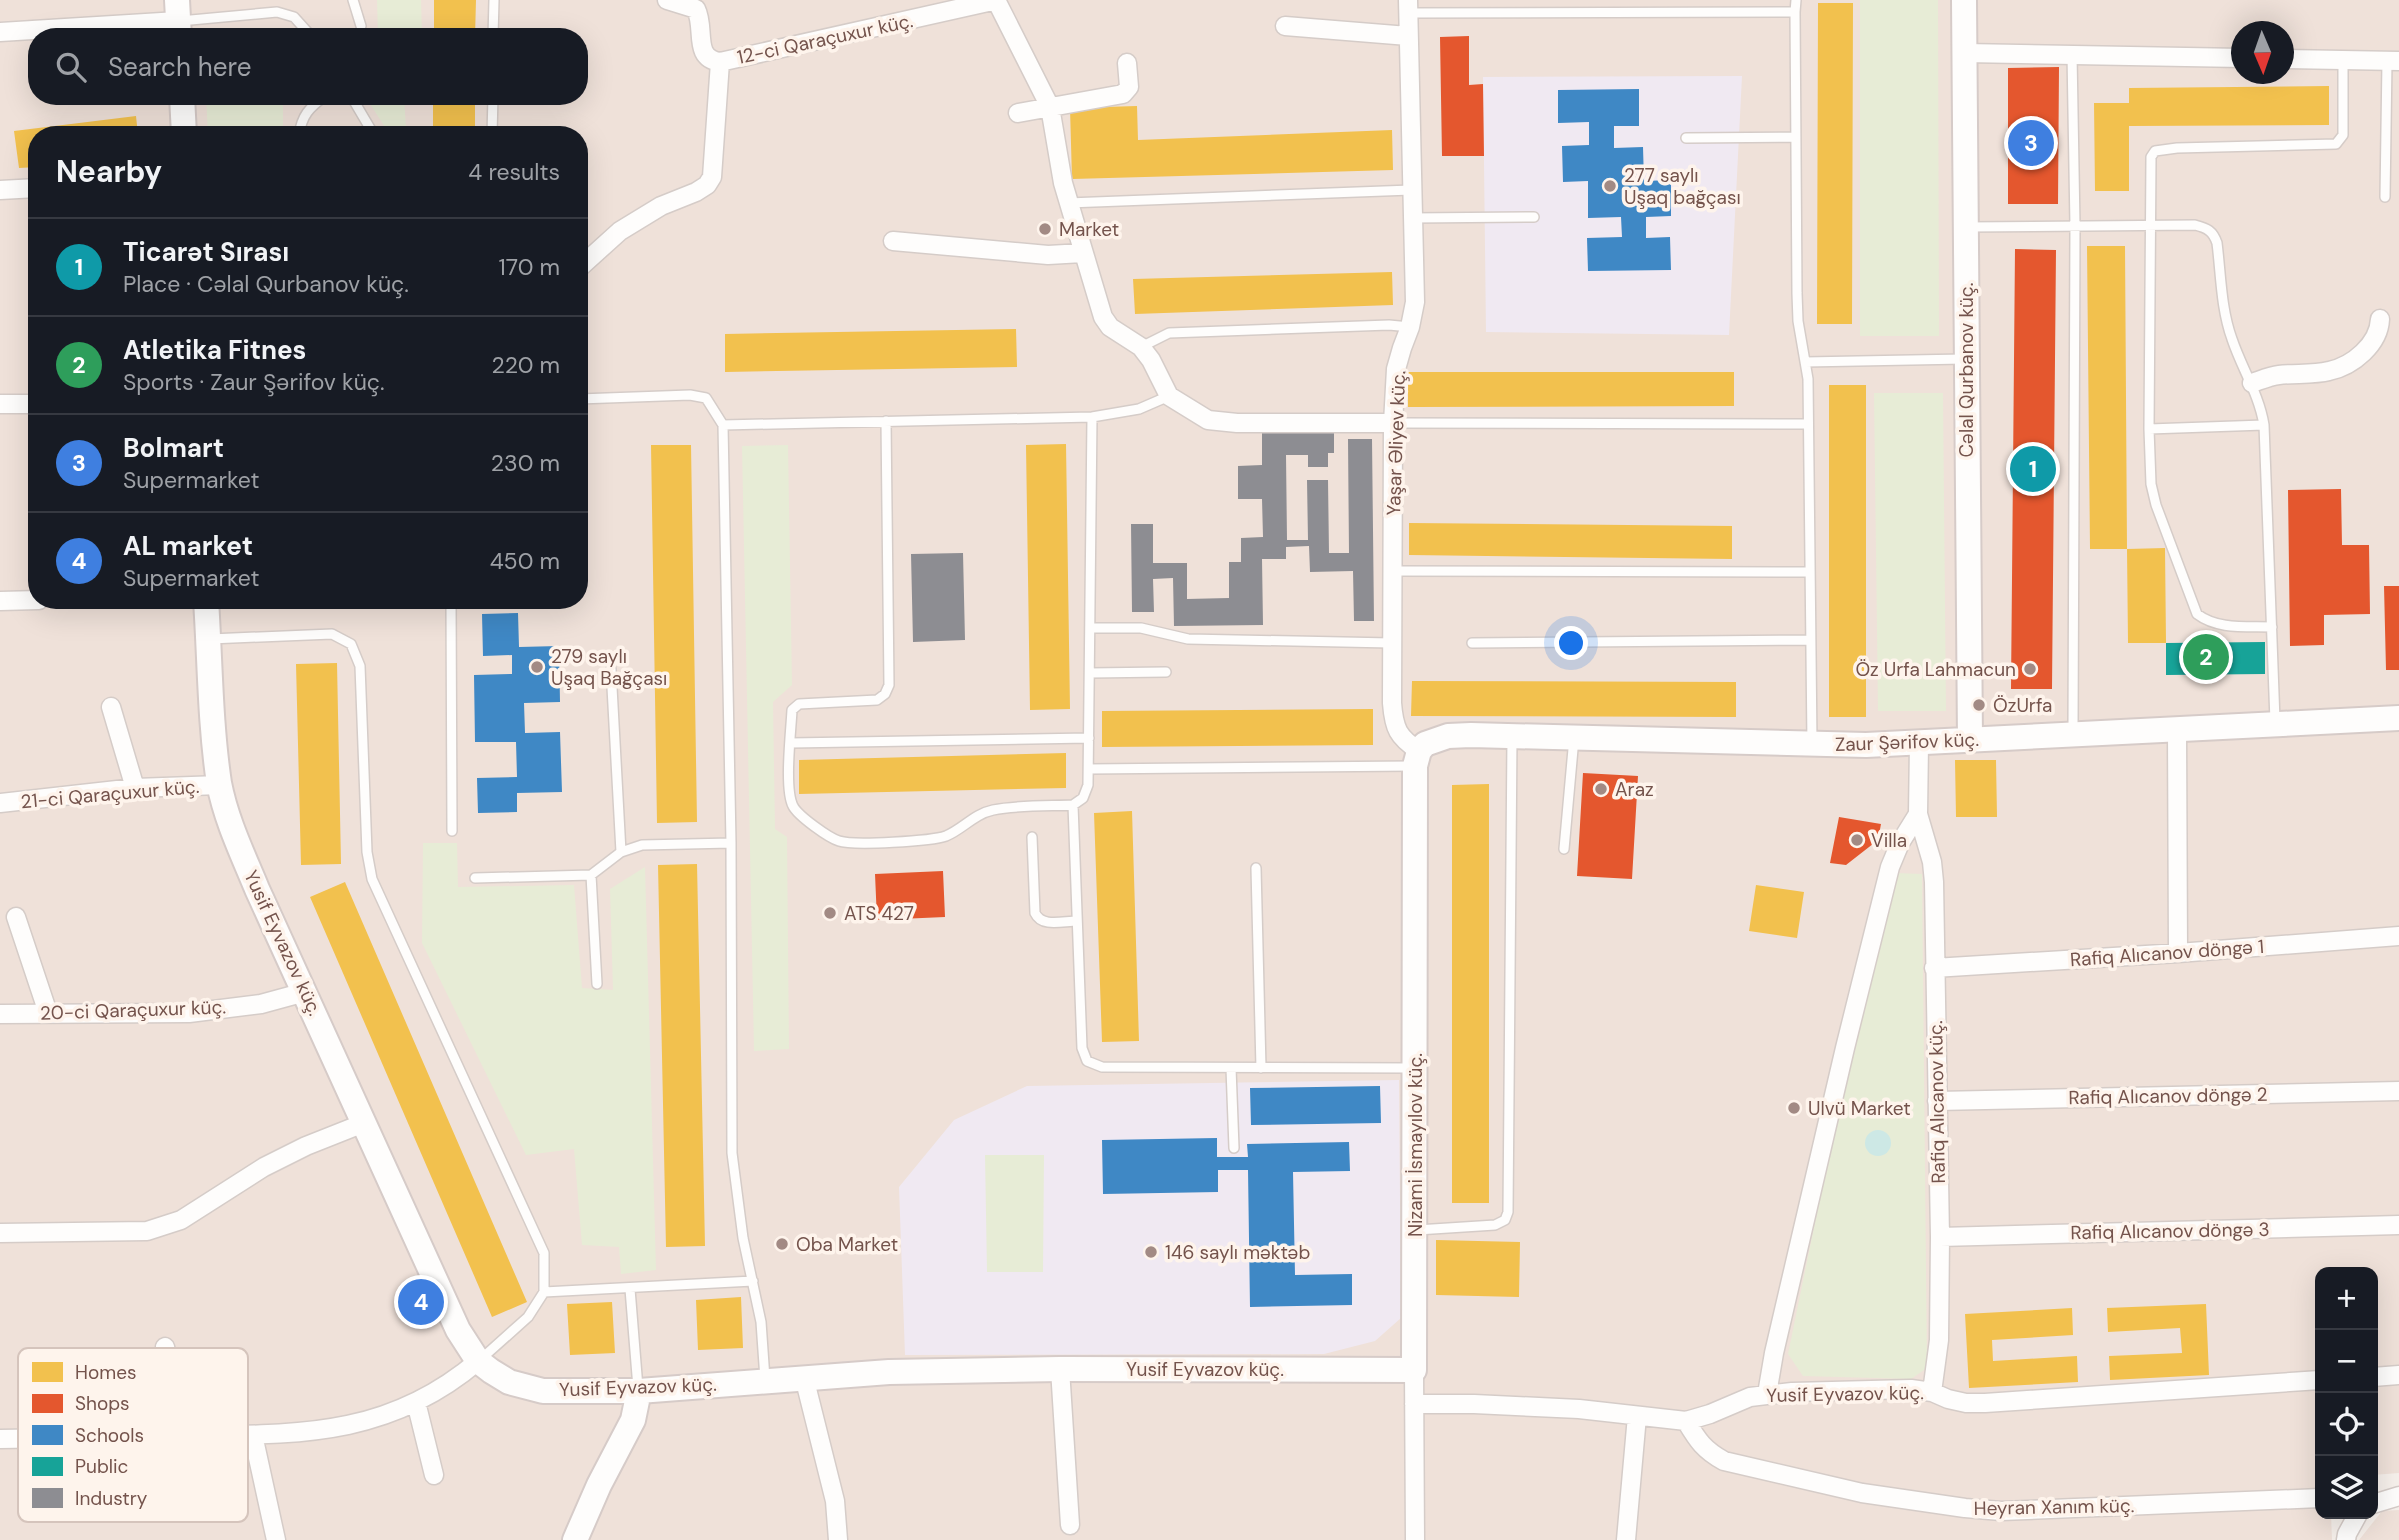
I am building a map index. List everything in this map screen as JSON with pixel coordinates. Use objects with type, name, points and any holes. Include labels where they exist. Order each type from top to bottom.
[{"type":"street","points":[[667,0],[695,9],[699,16],[704,54],[709,61],[720,62]]},
{"type":"street","name":"12-ci Qaraçuxur küç.","points":[[588,260],[620,231],[661,206],[707,185],[712,177],[720,62],[997,0],[1050,107],[1068,203],[1103,317],[1110,327],[1141,347],[1151,360],[1169,396]]},
{"type":"street","name":"Cəlal Qurbanov küç.","points":[[1964,0],[1970,740]]},
{"type":"street","name":"Yaşar Əliyev küç.","points":[[1408,6],[1415,302],[1396,369],[1391,643],[1393,719],[1397,732],[1417,758]]},
{"type":"street","points":[[55,28],[178,19]]},
{"type":"street","points":[[1285,26],[1408,36]]},
{"type":"street","points":[[0,32],[28,30]]},
{"type":"street","points":[[1965,53],[2231,58]]},
{"type":"street","points":[[2294,59],[2393,61]]},
{"type":"street","points":[[1018,113],[1123,94],[1129,87],[1127,62]]},
{"type":"street","points":[[182,105],[184,126]]},
{"type":"street","points":[[0,190],[28,188]]},
{"type":"street","points":[[893,241],[1048,255],[1083,253]]},
{"type":"street","points":[[2252,383],[2276,375],[2327,372],[2339,368],[2360,355],[2376,338],[2380,319]]},
{"type":"street","points":[[1169,396],[1208,420],[1237,423],[1393,423]]},
{"type":"street","points":[[0,404],[28,404]]},
{"type":"street","points":[[0,601],[28,600]]},
{"type":"street","name":"Yusif Eyvazov küç.","points":[[207,609],[213,727],[220,785],[232,829],[458,1330],[478,1361],[509,1382],[535,1389],[639,1391],[878,1373],[1060,1369],[1414,1370]]},
{"type":"street","points":[[111,707],[135,788]]},
{"type":"street","name":"Zaur Şərifov küç.","points":[[1417,758],[1425,744],[1448,736],[1919,744],[2399,718]]},
{"type":"street","points":[[2177,730],[2178,953]]},
{"type":"street","points":[[1767,1394],[1777,1340],[1845,1048],[1888,877],[1900,843],[1917,814],[1919,744]]},
{"type":"street","name":"Nizami İsmayılov küç.","points":[[1415,1540],[1417,758]]},
{"type":"street","name":"21-ci Qaraçuxur küç.","points":[[0,803],[135,788],[220,785]]},
{"type":"street","name":"Rafiq Alıcanov küç.","points":[[1917,814],[1932,862],[1934,882],[1940,1237],[1939,1340],[1932,1392]]},
{"type":"street","points":[[16,917],[48,1013]]},
{"type":"street","name":"Rafiq Alıcanov döngə 1","points":[[1934,968],[2399,936]]},
{"type":"street","name":"20-ci Qaraçuxur küç.","points":[[0,1014],[190,1013],[261,1004],[305,992]]},
{"type":"street","name":"Rafiq Alıcanov döngə 2","points":[[1937,1101],[2399,1091]]},
{"type":"street","points":[[0,1233],[147,1231],[181,1220],[264,1167],[306,1146],[364,1123]]},
{"type":"street","name":"Rafiq Alıcanov döngə 3","points":[[1940,1237],[2399,1225]]},
{"type":"street","points":[[248,1435],[281,1435],[376,1419],[416,1402],[460,1376],[478,1361]]},
{"type":"street","points":[[1060,1369],[1070,1525]]},
{"type":"street","points":[[2378,1377],[2399,1375]]},
{"type":"street","points":[[804,1377],[835,1501],[838,1540]]},
{"type":"street","name":"Yusif Eyvazov küç.","points":[[1414,1404],[1579,1409],[1686,1421],[1750,1397],[1767,1394],[1910,1389],[1932,1392],[1966,1403],[1985,1403],[2315,1380]]},
{"type":"street","points":[[575,1540],[599,1485],[633,1420],[639,1391]]},
{"type":"street","points":[[416,1402],[433,1475]]},
{"type":"street","points":[[1626,1540],[1637,1416]]},
{"type":"street","name":"Heyran Xanım küç.","points":[[1686,1421],[1708,1452],[1724,1461],[1862,1493],[1965,1508],[2035,1510],[2315,1498]]},
{"type":"street","points":[[253,1435],[276,1540]]},
{"type":"street","points":[[0,1439],[18,1439]]},
{"type":"street","points":[[2378,1502],[2399,1496]]},
{"type":"street","points":[[2346,1540],[2355,1519]]},
{"type":"lane","points":[[277,0],[277,12]]},
{"type":"lane","points":[[353,0],[361,26]]},
{"type":"lane","points":[[493,28],[494,0]]},
{"type":"lane","points":[[1796,0],[1798,321],[1808,379],[1812,744]]},
{"type":"lane","points":[[1408,6],[1794,12]]},
{"type":"lane","points":[[178,19],[277,12],[294,18],[303,28]]},
{"type":"lane","points":[[2072,54],[2075,226],[2073,735]]},
{"type":"lane","points":[[2272,627],[2218,625],[2197,614],[2151,484],[2151,157],[2155,151],[2177,148],[2336,144],[2343,135],[2343,60]]},
{"type":"lane","points":[[2385,197],[2393,61]]},
{"type":"lane","points":[[300,126],[301,120],[313,105]]},
{"type":"lane","points":[[356,105],[369,126]]},
{"type":"lane","points":[[492,126],[493,105]]},
{"type":"lane","points":[[1686,138],[1796,137]]},
{"type":"lane","points":[[1068,203],[1411,190]]},
{"type":"lane","points":[[1412,218],[1534,216]]},
{"type":"lane","points":[[1965,227],[2195,225],[2214,233],[2227,321],[2238,355],[2252,383],[2264,425],[2275,723]]},
{"type":"lane","points":[[1141,347],[1169,333],[1389,325],[1410,327]]},
{"type":"lane","points":[[1805,362],[1966,359]]},
{"type":"lane","points":[[588,399],[690,395],[706,398],[723,425],[731,843],[732,1153],[736,1195],[761,1322],[765,1380]]},
{"type":"lane","points":[[723,425],[1092,417],[1139,409],[1169,396]]},
{"type":"lane","points":[[886,421],[889,685],[885,694],[877,700],[799,704],[792,710],[789,793],[793,806],[829,836],[839,841],[856,843],[942,837],[990,811],[1073,805],[1083,798],[1088,785],[1089,769],[1092,417]]},
{"type":"lane","points":[[1393,423],[1807,424]]},
{"type":"lane","points":[[2149,429],[2264,425]]},
{"type":"lane","points":[[1393,571],[1809,572]]},
{"type":"lane","points":[[451,609],[452,831]]},
{"type":"lane","points":[[1091,628],[1141,628],[1188,639],[1391,643]]},
{"type":"lane","points":[[209,639],[332,634],[351,644],[360,666],[367,852],[372,878],[544,1253],[544,1292],[528,1317],[478,1361]]},
{"type":"lane","points":[[1472,643],[1810,640]]},
{"type":"lane","points":[[611,669],[621,852]]},
{"type":"lane","points":[[1090,673],[1166,672]]},
{"type":"lane","points":[[1414,1230],[1495,1225],[1505,1220],[1508,1212],[1512,735]]},
{"type":"lane","points":[[1564,849],[1575,737]]},
{"type":"lane","points":[[791,743],[1089,738]]},
{"type":"lane","points":[[1089,769],[1417,758]]},
{"type":"lane","points":[[1073,805],[1082,1048],[1087,1061],[1102,1067],[1415,1068]]},
{"type":"lane","points":[[1031,836],[1035,914],[1038,920],[1077,920]]},
{"type":"lane","points":[[475,878],[591,874],[621,852],[642,845],[731,843]]},
{"type":"lane","points":[[1255,868],[1261,1068]]},
{"type":"lane","points":[[591,874],[597,984]]},
{"type":"lane","points":[[1231,1068],[1234,1147]]},
{"type":"lane","points":[[544,1292],[753,1281]]},
{"type":"lane","points":[[630,1289],[639,1391]]},
{"type":"shaded area","points":[[0,0],[2399,0],[2399,1473],[2378,1475],[2378,1267],[2315,1267],[2315,1519],[2331,1519],[2332,1540],[0,1540]]},
{"type":"shaded area","name":"277 saylı Uşaq bağçası","points":[[1742,76],[1729,335],[1486,332],[1483,77]]},
{"type":"shaded area","name":"146 saylı məktəb","points":[[1399,1080],[1401,1318],[1375,1341],[1324,1354],[905,1355],[899,1187],[954,1120],[1027,1086]]},
{"type":"shaded area","points":[[2399,1510],[2399,1540],[2359,1540],[2378,1519],[2382,1511]]},
{"type":"green space","points":[[377,0],[421,0],[422,28],[378,28]]},
{"type":"green space","points":[[1860,0],[1938,0],[1939,336],[1860,336]]},
{"type":"green space","points":[[206,105],[283,105],[283,126],[208,126]]},
{"type":"green space","points":[[371,105],[405,105],[406,126],[384,126]]},
{"type":"green space","points":[[1874,393],[1943,393],[1946,711],[1878,711]]},
{"type":"green space","points":[[788,445],[792,685],[773,702],[775,829],[787,837],[789,1049],[754,1051],[742,446]]},
{"type":"green space","points":[[423,843],[457,843],[458,887],[574,885],[582,988],[613,990],[610,889],[645,867],[656,1270],[621,1274],[619,1247],[582,1245],[574,1149],[526,1155],[422,943]]},
{"type":"green space","points":[[1895,873],[1922,874],[1927,1368],[1911,1379],[1803,1376],[1788,1354],[1834,1130]]},
{"type":"green space","points":[[985,1155],[1044,1155],[1043,1272],[987,1272]]},
{"type":"water","points":[[1878,1130],[1887,1134],[1891,1143],[1887,1152],[1878,1156],[1869,1152],[1865,1143],[1869,1134]]},
{"type":"building: Homes","points":[[434,0],[476,0],[475,28],[434,28]]},
{"type":"building: Homes","points":[[1818,3],[1853,3],[1852,324],[1817,324]]},
{"type":"building: Homes","points":[[2329,86],[2329,125],[2129,126],[2129,191],[2095,191],[2094,103],[2129,103],[2129,88]]},
{"type":"building: Homes","points":[[433,105],[475,105],[475,126],[433,126]]},
{"type":"building: Homes","points":[[1137,106],[1138,140],[1392,130],[1393,170],[1072,179],[1070,108]]},
{"type":"building: Homes","points":[[136,116],[137,126],[55,126]]},
{"type":"building: Homes","points":[[28,129],[28,168],[19,168],[14,131]]},
{"type":"building: Homes","points":[[2087,246],[2125,246],[2127,549],[2090,549]]},
{"type":"building: Homes","points":[[1392,272],[1393,305],[1135,314],[1133,279]]},
{"type":"building: Homes","points":[[1016,329],[1017,367],[725,372],[725,334]]},
{"type":"building: Homes","points":[[1408,372],[1734,372],[1734,406],[1408,407]]},
{"type":"building: Homes","points":[[1829,385],[1866,385],[1866,717],[1829,717]]},
{"type":"building: Homes","points":[[1066,444],[1070,709],[1030,710],[1026,445]]},
{"type":"building: Homes","points":[[651,445],[691,445],[697,822],[657,823]]},
{"type":"building: Homes","points":[[1409,523],[1732,526],[1732,559],[1409,555]]},
{"type":"building: Homes","points":[[2165,548],[2166,643],[2128,643],[2127,549]]},
{"type":"building: Homes","points":[[337,663],[341,864],[301,865],[296,664]]},
{"type":"building: Homes","points":[[1412,681],[1736,682],[1736,717],[1411,716]]},
{"type":"building: Homes","points":[[1373,709],[1373,745],[1102,747],[1102,711]]},
{"type":"building: Homes","points":[[1066,753],[1066,788],[799,794],[799,760]]},
{"type":"building: Homes","points":[[1955,760],[1996,760],[1997,817],[1956,817]]},
{"type":"building: Homes","points":[[1489,784],[1489,1203],[1452,1203],[1452,785]]},
{"type":"building: Homes","points":[[1132,811],[1139,1041],[1102,1042],[1094,813]]},
{"type":"building: Homes","points":[[697,864],[705,1246],[666,1247],[658,865]]},
{"type":"building: Homes","points":[[345,882],[527,1302],[492,1317],[310,897]]},
{"type":"building: Homes","points":[[1756,885],[1804,892],[1797,938],[1749,931]]},
{"type":"building: Homes","points":[[1436,1240],[1520,1242],[1519,1297],[1436,1295]]},
{"type":"building: Homes","points":[[741,1297],[743,1348],[698,1350],[696,1300]]},
{"type":"building: Homes","points":[[612,1302],[615,1353],[570,1355],[567,1304]]},
{"type":"building: Homes","points":[[2206,1304],[2209,1375],[2110,1380],[2109,1356],[2182,1353],[2180,1328],[2108,1332],[2107,1308]]},
{"type":"building: Homes","points":[[2072,1308],[2073,1335],[1992,1340],[1993,1361],[2077,1356],[2078,1382],[1969,1388],[1965,1314]]},
{"type":"building: Shops","points":[[1469,36],[1469,85],[1483,84],[1484,156],[1442,156],[1440,37]]},
{"type":"building: Shops","points":[[2059,67],[2058,204],[2008,204],[2008,68]]},
{"type":"building: Shops","points":[[2015,249],[2056,250],[2052,689],[2011,689]]},
{"type":"building: Shops","points":[[2341,489],[2342,545],[2369,545],[2370,614],[2324,615],[2324,645],[2290,646],[2288,490]]},
{"type":"building: Shops","points":[[2384,586],[2399,586],[2399,670],[2386,670]]},
{"type":"building: Shops","points":[[1583,773],[1638,776],[1632,879],[1577,876]]},
{"type":"building: Shops","points":[[1839,817],[1881,824],[1878,840],[1846,865],[1830,863]]},
{"type":"building: Shops","points":[[943,871],[945,917],[877,920],[875,874]]},
{"type":"building: Schools","points":[[1639,89],[1639,126],[1614,126],[1614,148],[1643,147],[1644,181],[1671,180],[1671,216],[1646,217],[1646,238],[1670,237],[1671,270],[1588,271],[1587,238],[1622,237],[1621,217],[1588,218],[1588,181],[1563,182],[1562,146],[1589,145],[1589,122],[1558,123],[1558,90]]},
{"type":"building: Schools","points":[[518,613],[519,647],[559,646],[560,702],[524,703],[525,733],[560,732],[562,792],[517,793],[517,812],[478,813],[477,778],[517,777],[516,742],[475,742],[474,675],[512,674],[512,655],[483,656],[482,614]]},
{"type":"building: Schools","points":[[1380,1086],[1381,1123],[1251,1125],[1250,1088]]},
{"type":"building: Schools","points":[[1217,1138],[1217,1157],[1248,1157],[1247,1144],[1349,1142],[1350,1171],[1293,1172],[1295,1275],[1352,1274],[1352,1305],[1250,1307],[1248,1170],[1218,1170],[1218,1192],[1103,1194],[1102,1140]]},
{"type":"building: Public","points":[[2265,642],[2265,674],[2166,675],[2166,643]]},
{"type":"building: Industry","points":[[1334,432],[1334,453],[1328,453],[1328,467],[1308,467],[1308,455],[1286,455],[1287,540],[1308,540],[1307,480],[1328,480],[1329,553],[1349,553],[1348,439],[1372,439],[1374,621],[1354,621],[1353,571],[1310,572],[1309,546],[1286,547],[1286,559],[1262,559],[1263,625],[1174,626],[1173,578],[1153,579],[1154,612],[1132,612],[1131,524],[1153,524],[1153,563],[1187,563],[1187,599],[1229,598],[1229,562],[1241,562],[1241,538],[1263,537],[1262,499],[1238,499],[1238,466],[1262,465],[1262,433]]},
{"type":"building: Industry","points":[[963,553],[965,640],[913,642],[911,554]]},
{"type":"place","name":"Bolmart","points":[[2031,143]]},
{"type":"place","name":"277 saylı Uşaq bağçası","points":[[1610,186]]},
{"type":"place","name":"Market","points":[[1045,229]]},
{"type":"place","name":"Ticarət Sırası","points":[[2033,469]]},
{"type":"place","name":"Atletika Fitnes","points":[[2206,657]]},
{"type":"place","name":"279 saylı Uşaq Bağçası","points":[[537,667]]},
{"type":"place","name":"Öz Urfa Lahmacun","points":[[2030,669]]},
{"type":"place","name":"ÖzUrfa","points":[[1979,705]]},
{"type":"place","name":"Araz","points":[[1601,789]]},
{"type":"place","name":"Villa","points":[[1857,840]]},
{"type":"place","name":"ATS 427","points":[[830,913]]},
{"type":"place","name":"Ulvü Market","points":[[1794,1108]]},
{"type":"place","name":"Oba Market","points":[[782,1244]]},
{"type":"place","name":"146 saylı məktəb","points":[[1151,1252]]},
{"type":"place","name":"AL market","points":[[421,1302]]}]
